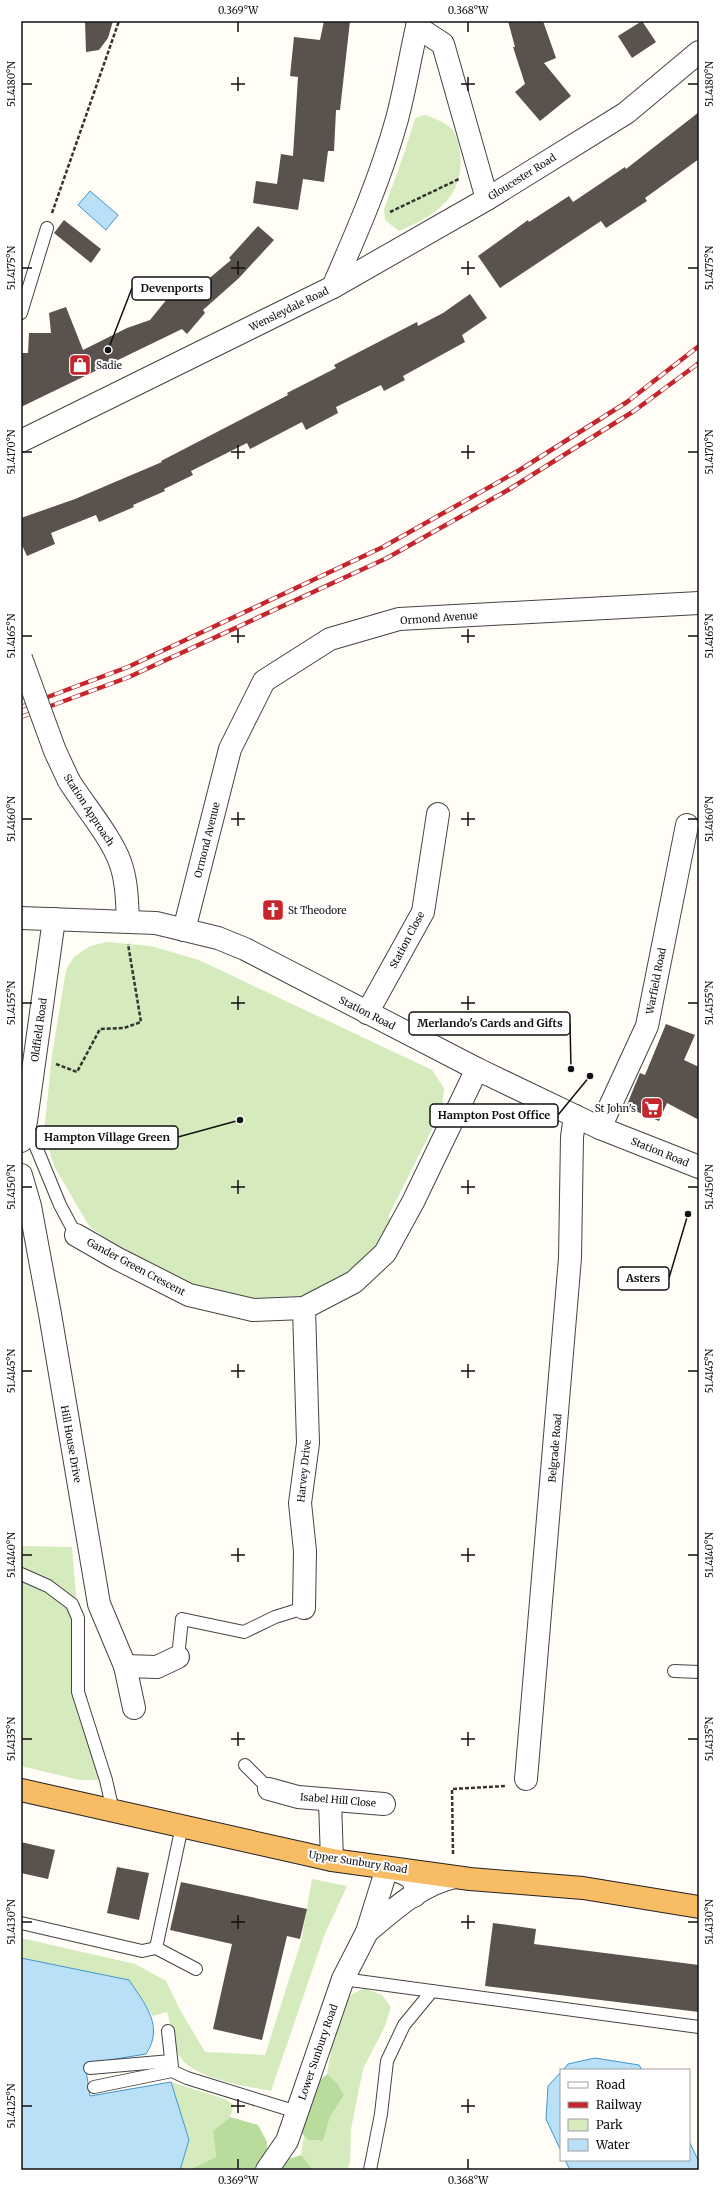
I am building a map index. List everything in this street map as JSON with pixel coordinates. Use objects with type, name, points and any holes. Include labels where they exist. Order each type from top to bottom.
[{"type":"highway","name":"Upper Sunbury Road","points":[[21,1790],[332,1860],[456,1877],[583,1888],[699,1907]]},
{"type":"street","name":"Wensleydale Road","points":[[21,441],[333,287],[360,225],[396,120],[417,24],[443,44],[487,199]]},
{"type":"street","name":"Gloucester Road","points":[[333,287],[487,199],[626,113],[699,52]]},
{"type":"street","name":"Ormond Avenue","points":[[184,930],[230,748],[264,681],[330,639],[399,620],[699,602]]},
{"type":"street","name":"Station Approach","points":[[21,658],[56,751],[69,780],[112,845],[121,862],[125,882],[128,921]]},
{"type":"street","name":"Station Close","points":[[367,1013],[423,912],[438,814]]},
{"type":"street","name":"Warfield Road","points":[[600,1128],[647,1026],[687,825]]},
{"type":"street","name":"Station Road","points":[[21,918],[156,923],[218,938],[245,949],[477,1070],[600,1128],[699,1167]]},
{"type":"street","name":"Oldfield Road","points":[[23,1131],[54,919]]},
{"type":"street","name":"Gander Green Crescent","points":[[76,1235],[116,1258],[189,1295],[252,1310],[304,1308],[354,1282],[385,1253],[413,1202],[477,1070]]},
{"type":"street","name":"Belgrade Road","points":[[526,1779],[570,1258],[572,1138],[575,1116]]},
{"type":"street","name":"Hill House Drive","points":[[21,1175],[30,1206],[47,1299],[99,1604],[125,1666],[134,1708]]},
{"type":"street","name":"Harvey Drive","points":[[304,1308],[308,1443],[300,1503],[305,1551],[304,1608]]},
{"type":"street","points":[[125,1666],[157,1666],[178,1657]]},
{"type":"street","name":"Isabel Hill Close","points":[[269,1789],[298,1797],[330,1801],[384,1804]]},
{"type":"street","points":[[330,1801],[332,1860]]},
{"type":"street","points":[[387,1868],[405,1873],[412,1879],[416,1889],[414,1896]]},
{"type":"street","name":"Lower Sunbury Road","points":[[267,2170],[287,2142],[343,1979],[366,1932],[387,1868]]},
{"type":"street","name":"Lower Sunbury Road","points":[[366,1932],[414,1896],[443,1880],[456,1877]]},
{"type":"lane","points":[[21,313],[47,228]]},
{"type":"lane","name":"Gander Green Crescent","points":[[23,1131],[76,1235]]},
{"type":"lane","points":[[21,1574],[48,1586],[72,1604],[78,1618],[78,1692],[106,1780],[113,1811]]},
{"type":"lane","points":[[178,1657],[182,1619],[244,1632],[275,1617],[304,1608]]},
{"type":"lane","points":[[674,1671],[699,1672]]},
{"type":"lane","points":[[245,1765],[269,1789]]},
{"type":"lane","points":[[156,1948],[182,1826]]},
{"type":"lane","points":[[21,1923],[142,1951],[156,1948],[196,1969]]},
{"type":"lane","points":[[343,1979],[699,2027]]},
{"type":"lane","points":[[370,2170],[381,2114],[387,2061],[404,2025],[432,1991]]},
{"type":"lane","points":[[168,2031],[171,2066]]},
{"type":"lane","points":[[90,2068],[171,2066],[187,2078],[297,2112]]},
{"type":"lane","points":[[94,2087],[171,2066]]},
{"type":"path","points":[[47,228],[119,21]]},
{"type":"path","points":[[360,225],[479,169]]},
{"type":"path","points":[[35,1056],[77,1072],[100,1029],[124,1028],[142,1022],[128,943],[128,921]]},
{"type":"path","points":[[454,1848],[452,1789],[506,1786],[525,1787],[526,1779]]},
{"type":"green space","points":[[425,115],[445,123],[456,135],[460,153],[458,182],[453,193],[436,211],[399,231],[385,220],[384,209],[415,118]]},
{"type":"green space","points":[[107,942],[151,946],[199,960],[432,1070],[444,1088],[442,1109],[388,1217],[394,1222],[377,1249],[351,1277],[315,1297],[284,1303],[200,1292],[130,1257],[89,1226],[54,1166],[44,1132],[52,1055],[66,970],[74,957],[90,946]]},
{"type":"green space","points":[[21,1546],[72,1547],[78,1618],[78,1692],[106,1780],[79,1780],[21,1766]]},
{"type":"green space","points":[[312,1879],[347,1886],[324,1936],[271,2091],[220,2080],[194,2070],[185,2063],[176,2050],[167,2012],[153,2016],[129,1980],[21,1958],[21,1938],[135,1964],[166,1981],[179,2008],[205,2052],[265,2055],[301,1942]]},
{"type":"green space","points":[[364,1988],[382,1995],[391,2007],[385,2026],[363,2069],[351,2129],[350,2162],[347,2170],[313,2170],[301,2155],[304,2135],[308,2140],[323,2141],[330,2117],[344,2095],[338,2084],[327,2074],[336,2023],[351,1995]]},
{"type":"green space","points":[[327,2074],[338,2084],[344,2095],[330,2117],[323,2141],[308,2140],[301,2132],[314,2086]]},
{"type":"green space","points":[[171,2082],[225,2099],[234,2105],[230,2117],[213,2131],[216,2157],[188,2170],[180,2170],[189,2140]]},
{"type":"green space","points":[[230,2117],[258,2125],[267,2142],[267,2157],[282,2161],[301,2155],[313,2170],[188,2170],[216,2157],[213,2131]]},
{"type":"water","points":[[90,191],[118,215],[106,230],[78,205]]},
{"type":"water","points":[[21,1958],[129,1980],[141,1997],[150,2015],[153,2024],[151,2044],[146,2054],[85,2064],[90,2096],[171,2082],[189,2140],[180,2170],[21,2170]]},
{"type":"water","points":[[595,2058],[639,2065],[641,2069],[564,2069],[568,2064]]},
{"type":"water","points":[[560,2073],[560,2149],[546,2119],[548,2086]]},
{"type":"water","points":[[690,2143],[699,2162],[699,2170],[570,2170],[566,2161],[690,2161]]},
{"type":"building","points":[[85,21],[113,21],[108,38],[99,50],[86,52]]},
{"type":"building","points":[[324,21],[350,21],[340,110],[336,110],[334,151],[328,151],[324,182],[303,179],[298,210],[253,203],[256,181],[277,184],[281,154],[293,156],[298,77],[290,76],[294,37],[320,40]]},
{"type":"building","points":[[508,21],[543,21],[556,58],[544,63],[571,96],[540,121],[515,92],[525,84],[513,47],[515,47]]},
{"type":"building","points":[[642,21],[656,42],[632,58],[618,36]]},
{"type":"building","points":[[699,112],[699,159],[645,198],[647,201],[606,228],[601,221],[500,288],[478,256],[528,220],[529,222],[569,196],[573,202],[625,167],[626,169]]},
{"type":"building","points":[[64,220],[101,249],[91,263],[54,233]]},
{"type":"building","points":[[258,226],[274,240],[239,278],[203,310],[205,313],[187,334],[182,329],[21,407],[21,353],[28,353],[29,333],[51,333],[49,313],[66,307],[83,350],[127,328],[150,320],[176,288],[187,297],[231,260],[229,258]]},
{"type":"building","points":[[470,294],[487,318],[462,335],[465,342],[403,376],[405,380],[384,391],[381,385],[336,407],[338,413],[306,430],[302,422],[250,449],[247,443],[191,471],[193,475],[164,489],[165,491],[133,505],[134,507],[99,522],[96,515],[51,533],[55,544],[27,556],[21,543],[21,518],[75,499],[162,462],[161,461],[288,395],[287,393],[336,368],[334,365],[417,322],[418,326],[443,313]]},
{"type":"building","points":[[666,1024],[695,1035],[684,1060],[699,1067],[699,1120],[667,1103],[659,1121],[626,1107],[640,1073],[645,1075]]},
{"type":"building","points":[[21,1842],[55,1850],[48,1879],[21,1873]]},
{"type":"building","points":[[117,1867],[149,1873],[139,1920],[107,1913]]},
{"type":"building","points":[[181,1882],[307,1909],[300,1939],[287,1936],[262,2040],[213,2029],[232,1944],[170,1930]]},
{"type":"building","points":[[493,1923],[536,1929],[534,1944],[699,1965],[699,2012],[485,1986]]},
{"type":"railway","points":[[21,707],[128,667],[383,547],[518,471],[627,402],[699,346]]},
{"type":"railway","points":[[21,717],[129,677],[387,558],[508,490],[634,411],[699,363]]},
{"type":"place","name":"Devenports","points":[[108,350]]},
{"type":"place","name":"Sadie","points":[[80,365]]},
{"type":"place","name":"St Theodore","points":[[273,910]]},
{"type":"place","name":"Merlando's Cards and Gifts","points":[[571,1069]]},
{"type":"place","name":"Hampton Post Office","points":[[590,1076]]},
{"type":"place","name":"St John's","points":[[652,1108]]},
{"type":"place","name":"Hampton Village Green","points":[[240,1120]]},
{"type":"place","name":"Asters","points":[[688,1214]]}]
